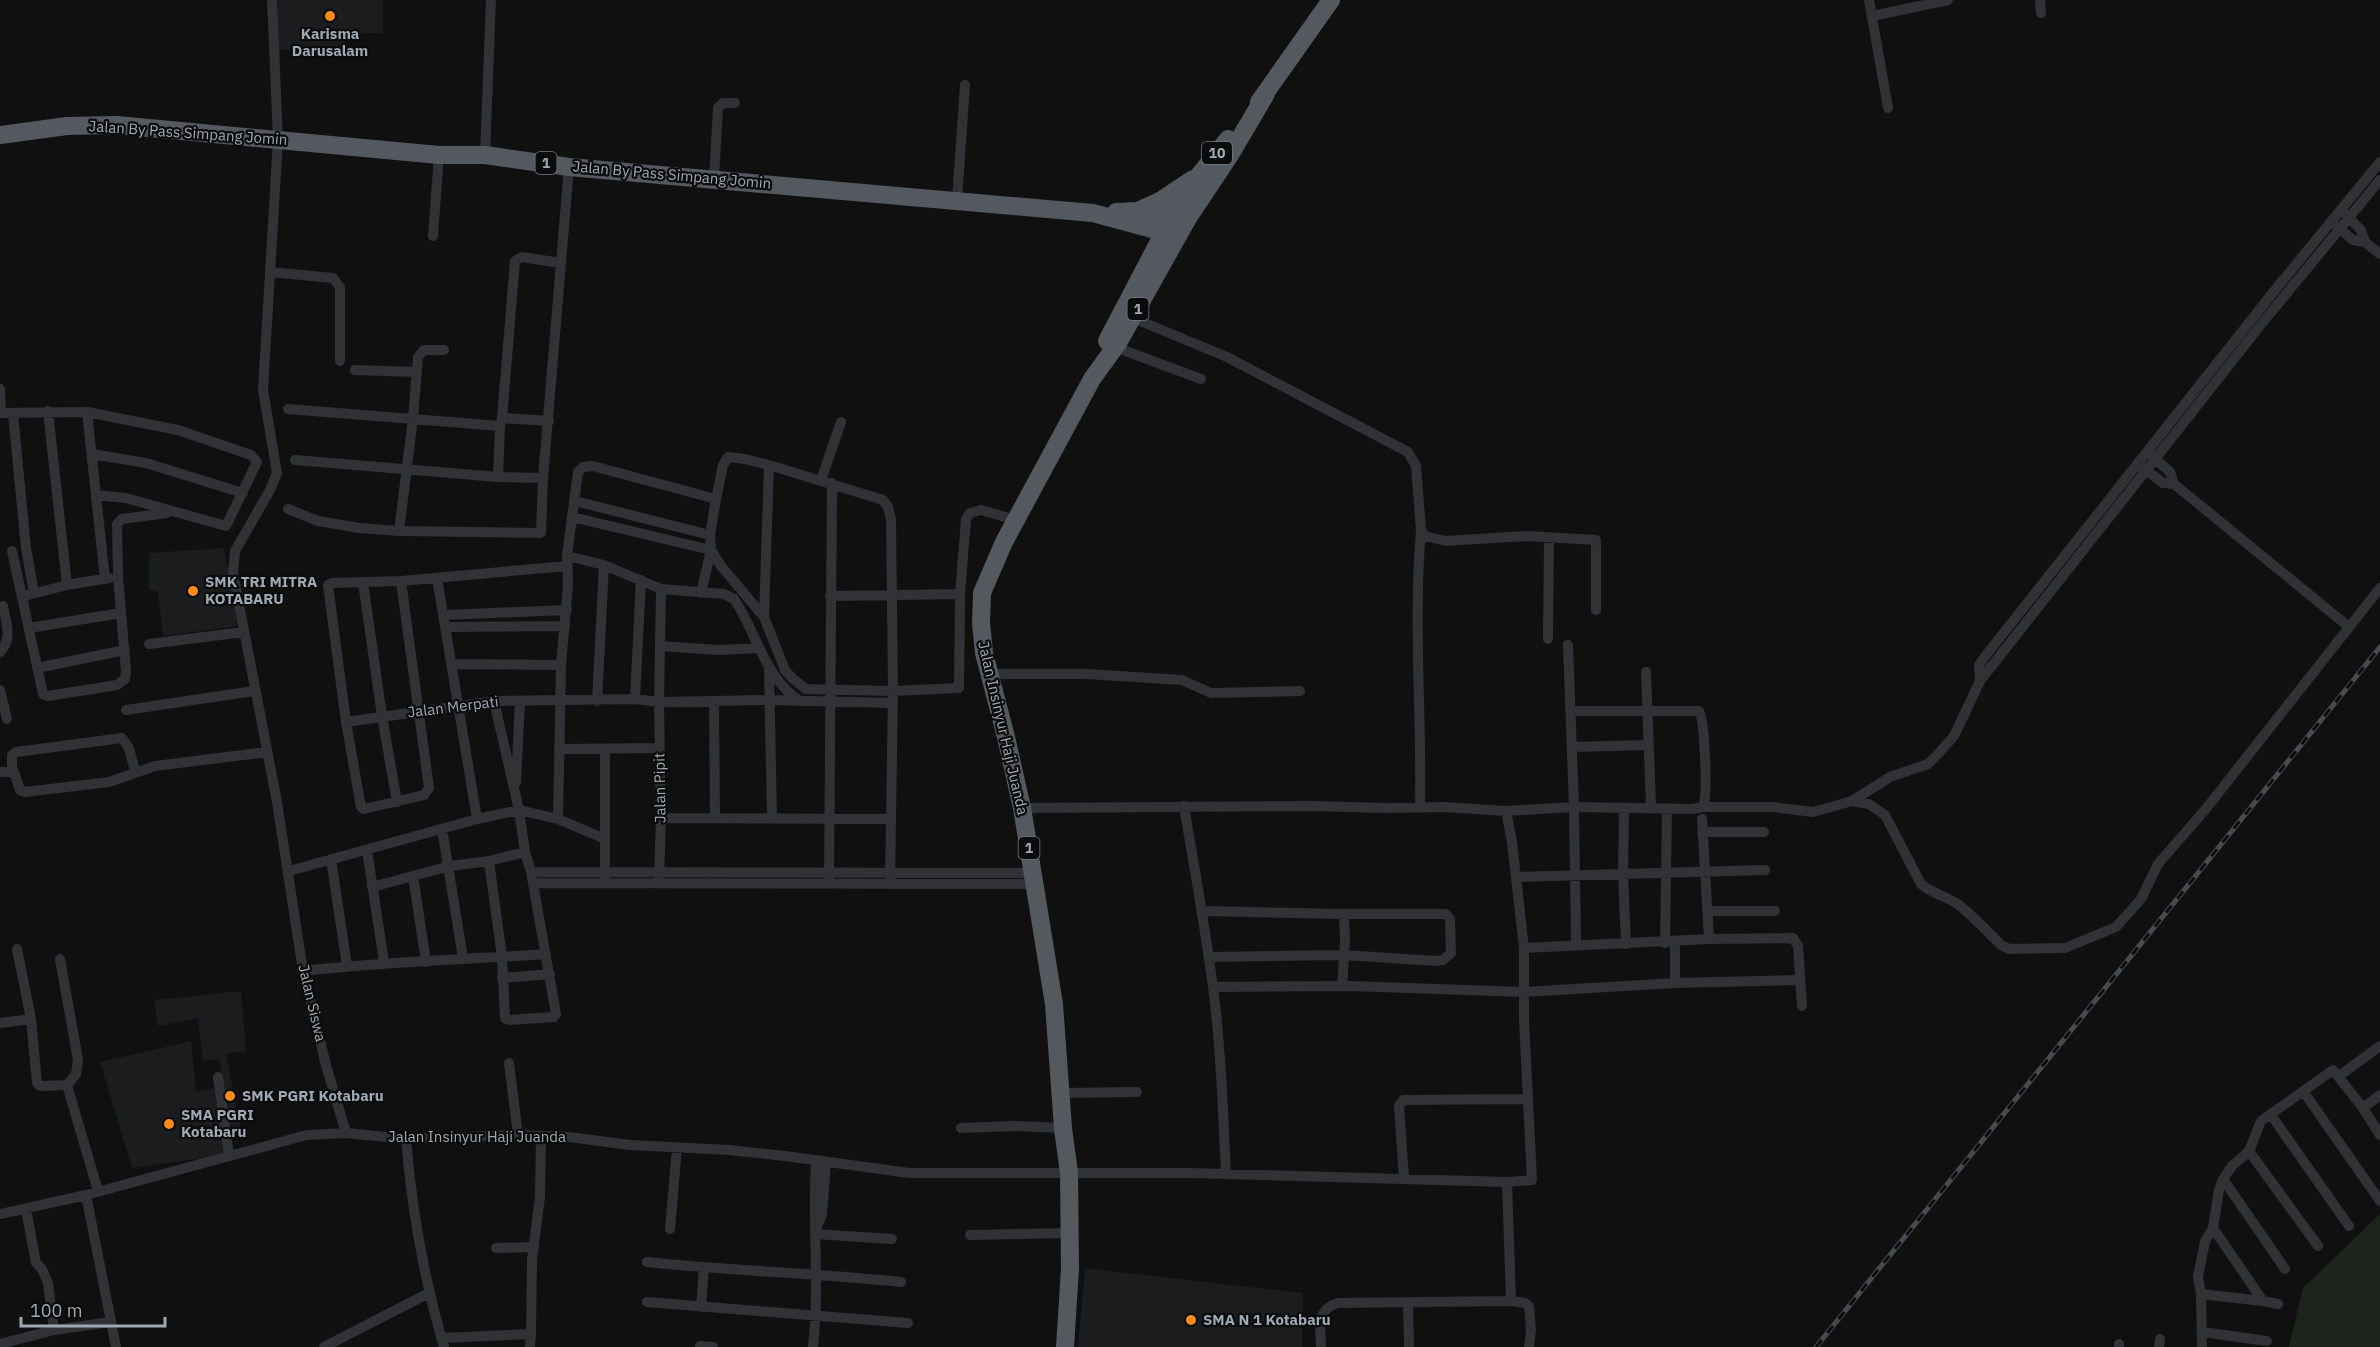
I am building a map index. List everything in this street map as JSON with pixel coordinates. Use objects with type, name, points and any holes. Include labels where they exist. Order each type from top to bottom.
[{"type":"highway","name":"10","points":[[1176,225],[1230,156],[1266,94],[1329,1]]},
{"type":"highway","name":"10","points":[[1176,225],[1200,174],[1266,94]]},
{"type":"highway","name":"Jalan By Pass Simpang Jomin","points":[[0,135],[98,124],[440,155],[485,155],[569,167],[957,199],[1135,216],[1176,225]]},
{"type":"highway","points":[[1153,252],[1149,234],[1135,216],[1200,174]]},
{"type":"highway","name":"Jalan Insinyur Haji Juanda","points":[[1065,1347],[1070,1233],[1069,1173],[1063,1128],[1054,1004],[1022,808],[1006,737],[988,675],[981,628],[982,593],[993,565],[1092,379],[1108,338],[1153,252],[1176,225]]},
{"type":"highway","name":"Jalan Insinyur Haji Juanda","points":[[1092,379],[1133,318],[1176,225]]},
{"type":"street","name":"Jalan Siswa","points":[[272,0],[278,140],[263,358],[263,390],[277,473],[270,490],[235,551],[233,560],[254,691],[289,871],[303,971],[326,1065],[346,1133]]},
{"type":"street","points":[[485,155],[491,0]]},
{"type":"street","points":[[1869,0],[1888,108]]},
{"type":"street","points":[[1872,16],[1948,0]]},
{"type":"street","points":[[2040,0],[2041,13]]},
{"type":"street","points":[[957,199],[965,85]]},
{"type":"street","points":[[714,179],[718,108],[723,103],[735,103]]},
{"type":"street","points":[[433,236],[440,155]]},
{"type":"street","points":[[2345,214],[2380,162]]},
{"type":"street","points":[[288,509],[318,521],[359,528],[399,531],[541,533],[543,478],[569,167]]},
{"type":"street","points":[[1022,808],[1420,807],[1506,811],[1574,807],[1651,807],[1698,809],[1702,813],[1772,807],[1813,813],[1852,801],[1890,777],[1928,764],[1954,736],[1980,681],[2143,467],[2335,225],[2380,180]]},
{"type":"street","points":[[2345,214],[2361,230],[2365,242]]},
{"type":"street","points":[[2335,225],[2353,240],[2365,242],[2380,254]]},
{"type":"street","points":[[498,477],[515,261],[522,257],[561,263]]},
{"type":"street","points":[[270,272],[333,278],[338,282],[340,287],[340,361]]},
{"type":"street","points":[[1133,318],[1227,357],[1408,452],[1416,466],[1421,530],[1417,574],[1420,807]]},
{"type":"street","points":[[1115,347],[1201,379]]},
{"type":"street","points":[[399,531],[418,357],[424,350],[444,350]]},
{"type":"street","points":[[355,370],[416,372]]},
{"type":"street","points":[[0,389],[1,413],[87,412],[178,430],[252,455],[256,460],[256,466],[226,526],[126,498],[96,495]]},
{"type":"street","points":[[288,409],[413,418],[501,422],[549,421]]},
{"type":"street","points":[[48,411],[67,585]]},
{"type":"street","points":[[87,412],[105,579]]},
{"type":"street","points":[[13,414],[26,548],[34,593]]},
{"type":"street","points":[[829,878],[830,596],[826,482],[841,422]]},
{"type":"street","points":[[92,454],[146,463],[243,493]]},
{"type":"street","points":[[2152,456],[2170,472],[2174,484],[2349,627]]},
{"type":"street","points":[[701,593],[711,550],[710,536],[716,499],[723,465],[728,457],[769,465],[826,482],[883,500],[888,507],[891,519],[893,697],[890,878]]},
{"type":"street","points":[[296,460],[498,477],[543,478]]},
{"type":"street","points":[[764,617],[769,465]]},
{"type":"street","points":[[558,819],[561,665],[567,610],[567,561],[578,471],[583,467],[593,466],[716,499]]},
{"type":"street","points":[[2143,467],[2163,483],[2174,484]]},
{"type":"street","points":[[574,501],[710,536]]},
{"type":"street","points":[[572,517],[711,550],[764,617],[785,670],[792,678],[806,689],[830,695],[893,697],[959,688],[960,594],[968,515],[981,510],[1016,520]]},
{"type":"street","points":[[12,551],[40,689],[46,696],[117,685],[125,679],[125,650],[118,577],[118,521],[172,512]]},
{"type":"street","points":[[1421,530],[1425,536],[1446,541],[1526,536],[1596,540],[1596,610]]},
{"type":"street","points":[[1548,639],[1549,538]]},
{"type":"street","points":[[0,553],[26,548]]},
{"type":"street","points":[[402,581],[429,788],[424,795],[366,809],[361,807],[346,722],[327,588],[332,583],[438,578],[567,561],[604,565],[662,590],[724,594],[734,599],[769,668],[791,696],[800,701]]},
{"type":"street","points":[[597,701],[604,565]]},
{"type":"street","points":[[0,652],[6,646],[8,637],[2,606],[34,593],[118,577]]},
{"type":"street","points":[[438,578],[477,819]]},
{"type":"street","points":[[635,699],[641,580]]},
{"type":"street","points":[[363,582],[397,802]]},
{"type":"street","points":[[1852,801],[1869,804],[1885,816],[1921,884],[1928,890],[1960,905],[2001,945],[2009,949],[2065,948],[2116,927],[2141,899],[2158,864],[2205,810],[2380,588]]},
{"type":"street","name":"Jalan Pipit","points":[[659,878],[662,818],[659,702],[662,590]]},
{"type":"street","points":[[830,596],[960,594]]},
{"type":"street","points":[[445,615],[567,610]]},
{"type":"street","points":[[28,628],[121,613]]},
{"type":"street","points":[[447,627],[565,626]]},
{"type":"street","points":[[149,644],[244,632]]},
{"type":"street","points":[[1568,645],[1574,807],[1575,945]]},
{"type":"street","points":[[660,646],[719,650],[759,648]]},
{"type":"street","points":[[37,668],[125,650]]},
{"type":"street","points":[[452,664],[561,665]]},
{"type":"street","points":[[769,668],[772,818]]},
{"type":"street","points":[[1646,672],[1651,807]]},
{"type":"street","points":[[988,675],[1088,674],[1182,680],[1211,693],[1300,691]]},
{"type":"street","points":[[0,690],[7,719]]},
{"type":"street","points":[[126,710],[254,691]]},
{"type":"street","name":"Jalan Merpati","points":[[346,722],[494,701],[635,699],[659,702],[800,701],[830,695]]},
{"type":"street","points":[[489,861],[502,957],[503,1013],[506,1019],[550,1018],[556,1014],[550,974],[516,795],[494,701]]},
{"type":"street","points":[[516,795],[520,701]]},
{"type":"street","points":[[714,702],[715,817]]},
{"type":"street","points":[[1570,711],[1695,710],[1701,714],[1705,773],[1702,832],[1709,939]]},
{"type":"street","points":[[135,771],[129,748],[122,738],[16,752],[11,758],[12,771],[16,775],[20,790],[25,792],[110,782],[135,771],[155,766],[267,752]]},
{"type":"street","points":[[1572,747],[1647,745]]},
{"type":"street","points":[[559,748],[659,748]]},
{"type":"street","points":[[605,749],[605,877]]},
{"type":"street","points":[[0,772],[12,771]]},
{"type":"street","points":[[1184,806],[1203,911],[1213,987],[1220,1056],[1226,1174]]},
{"type":"street","points":[[1624,808],[1623,874],[1626,944]]},
{"type":"street","points":[[1667,809],[1665,873],[1675,983]]},
{"type":"street","points":[[289,871],[477,819],[519,810],[558,819],[605,838]]},
{"type":"street","points":[[1069,1173],[1226,1174],[1508,1182],[1532,1180],[1524,948],[1506,811]]},
{"type":"street","points":[[662,818],[891,819]]},
{"type":"street","points":[[442,829],[450,866],[463,958]]},
{"type":"street","points":[[1702,832],[1764,832]]},
{"type":"street","points":[[367,850],[384,962]]},
{"type":"street","points":[[372,887],[450,866],[489,861],[525,852]]},
{"type":"street","points":[[331,859],[347,966]]},
{"type":"street","points":[[1516,877],[1765,870]]},
{"type":"street","points":[[413,876],[426,962]]},
{"type":"street","points":[[532,877],[1035,878]]},
{"type":"street","points":[[1203,911],[1446,914],[1450,919],[1451,953],[1443,960],[1344,955],[1209,957]]},
{"type":"street","points":[[1708,911],[1774,911]]},
{"type":"street","points":[[1342,986],[1344,914]]},
{"type":"street","points":[[1524,948],[1709,939],[1793,938],[1798,946],[1802,1006]]},
{"type":"street","points":[[17,949],[31,1019],[37,1083],[40,1086],[67,1085],[76,1074],[78,1060],[60,959]]},
{"type":"street","points":[[303,971],[384,962],[426,962],[546,954]]},
{"type":"street","points":[[502,978],[550,974]]},
{"type":"street","points":[[1213,987],[1342,986],[1524,992],[1675,983],[1799,980]]},
{"type":"street","points":[[0,1023],[31,1019]]},
{"type":"street","points":[[2339,1076],[2380,1046]]},
{"type":"street","points":[[509,1063],[518,1135]]},
{"type":"street","points":[[2202,1347],[2201,1294],[2198,1276],[2205,1241],[2213,1228],[2223,1179],[2232,1166],[2249,1150],[2261,1121],[2332,1070],[2363,1108],[2380,1135]]},
{"type":"street","points":[[218,1077],[229,1155]]},
{"type":"street","points":[[67,1085],[98,1191]]},
{"type":"street","points":[[2303,1090],[2380,1201]]},
{"type":"street","points":[[1061,1093],[1137,1092]]},
{"type":"street","points":[[2363,1108],[2380,1095]]},
{"type":"street","points":[[1404,1178],[1399,1106],[1403,1100],[1528,1099]]},
{"type":"street","points":[[2271,1115],[2349,1226]]},
{"type":"street","points":[[961,1128],[1014,1126],[1063,1128]]},
{"type":"street","name":"Jalan Insinyur Haji Juanda","points":[[0,1214],[86,1195],[307,1135],[346,1133],[406,1139],[518,1135],[569,1137],[630,1145],[729,1150],[909,1173],[1069,1173]]},
{"type":"street","points":[[530,1347],[534,1247],[540,1197],[541,1136]]},
{"type":"street","points":[[406,1139],[417,1238],[442,1342],[531,1334]]},
{"type":"street","points":[[670,1229],[677,1148]]},
{"type":"street","points":[[2249,1150],[2318,1246]]},
{"type":"street","points":[[813,1347],[817,1273],[815,1232],[822,1215],[821,1161]]},
{"type":"street","points":[[2223,1179],[2285,1269]]},
{"type":"street","points":[[1508,1182],[1511,1301]]},
{"type":"street","points":[[86,1195],[116,1347]]},
{"type":"street","points":[[26,1209],[36,1263],[42,1269],[48,1282],[54,1330]]},
{"type":"street","points":[[2213,1228],[2263,1301]]},
{"type":"street","points":[[815,1232],[892,1239]]},
{"type":"street","points":[[970,1235],[1070,1233]]},
{"type":"street","points":[[496,1248],[534,1247]]},
{"type":"street","points":[[647,1262],[704,1268],[817,1273],[901,1282]]},
{"type":"street","points":[[701,1307],[704,1268]]},
{"type":"street","points":[[324,1347],[429,1293]]},
{"type":"street","points":[[2201,1294],[2278,1304]]},
{"type":"street","points":[[1321,1347],[1321,1319],[1328,1306],[1338,1303],[1511,1301],[1525,1303],[1529,1306],[1531,1330],[1529,1347]]},
{"type":"street","points":[[647,1302],[908,1323]]},
{"type":"street","points":[[1408,1302],[1409,1347]]},
{"type":"street","points":[[0,1344],[54,1330],[111,1322]]},
{"type":"street","points":[[2203,1332],[2267,1341]]},
{"type":"street","points":[[700,1346],[713,1347]]},
{"type":"shaded area","name":"Karisma Darusalam","points":[[278,0],[383,0],[383,33],[345,33],[345,50],[278,50]]},
{"type":"shaded area","name":"SMK TRI MITRA KOTABARU","points":[[224,548],[238,626],[163,636],[158,592],[149,590],[149,553]]},
{"type":"shaded area","name":"SMK PGRI Kotabaru","points":[[241,991],[246,1051],[226,1054],[241,1132],[233,1133],[219,1059],[203,1061],[198,1018],[158,1026],[154,1000]]},
{"type":"shaded area","name":"SMA PGRI Kotabaru","points":[[191,1041],[196,1092],[214,1088],[225,1155],[132,1168],[100,1062]]},
{"type":"shaded area","points":[[2380,1214],[2380,1347],[2289,1347],[2303,1288]]},
{"type":"shaded area","name":"SMA N 1 Kotabaru","points":[[1085,1268],[1303,1293],[1302,1347],[1078,1347]]},
{"type":"railway","points":[[1816,1347],[2380,647]]},
{"type":"place","name":"Karisma Darusalam","points":[[330,16]]},
{"type":"place","name":"SMK TRI MITRA KOTABARU","points":[[193,591]]},
{"type":"place","name":"SMK PGRI Kotabaru","points":[[230,1096]]},
{"type":"place","name":"SMA PGRI Kotabaru","points":[[169,1124]]},
{"type":"place","name":"SMA N 1 Kotabaru","points":[[1191,1320]]}]
